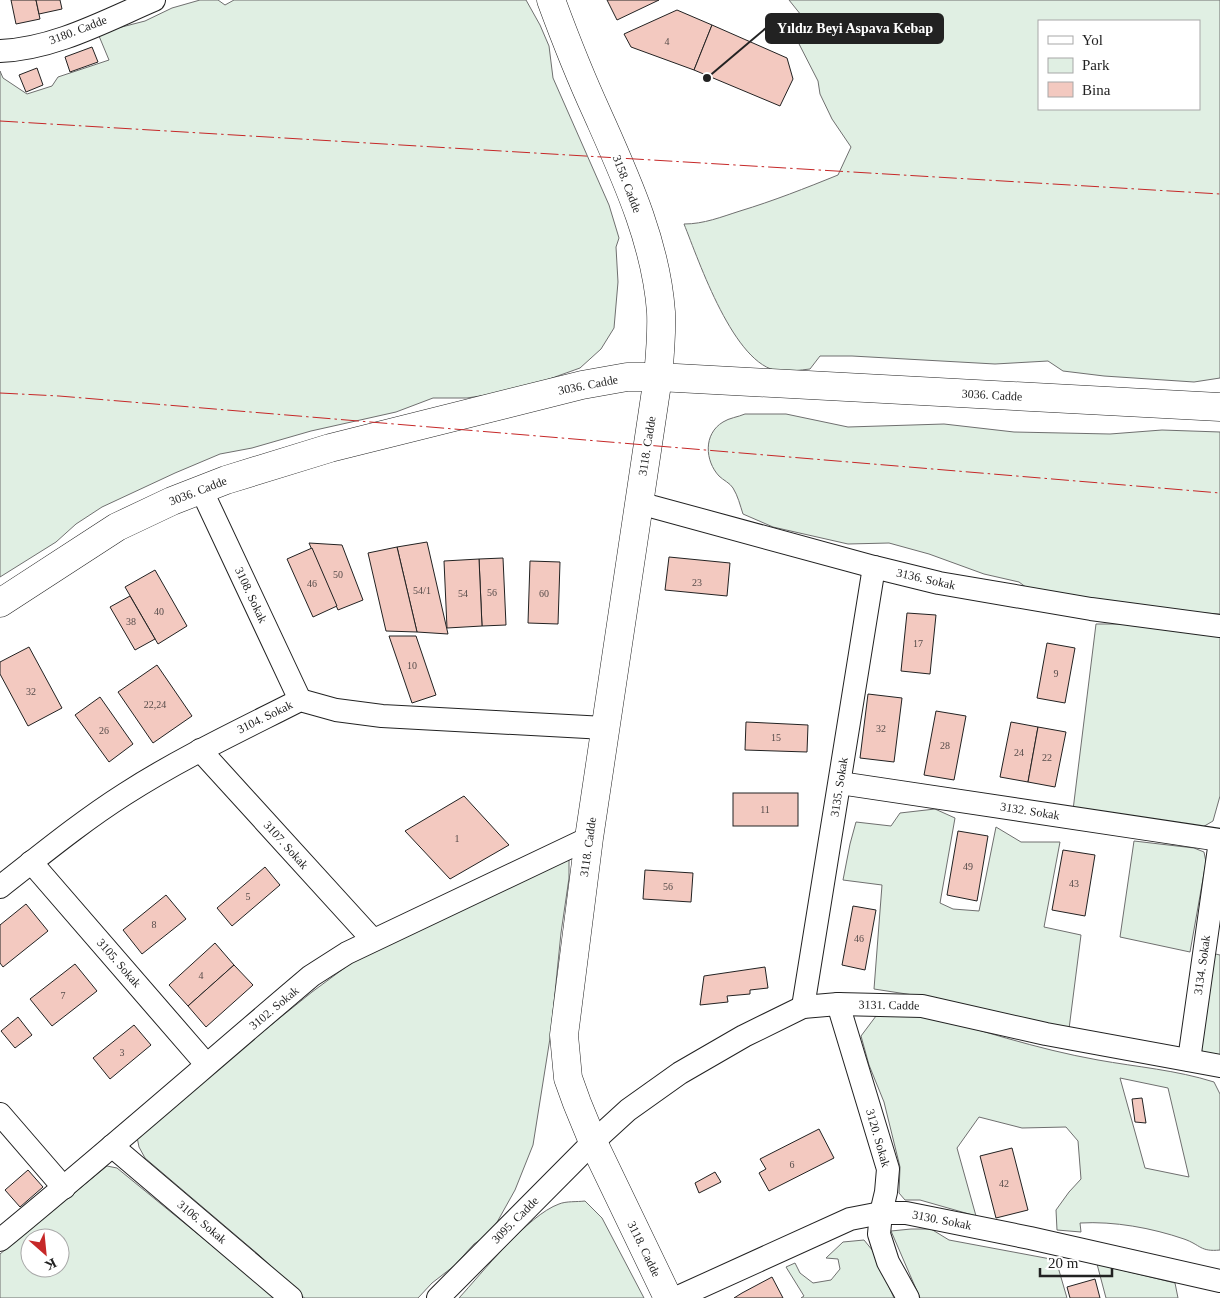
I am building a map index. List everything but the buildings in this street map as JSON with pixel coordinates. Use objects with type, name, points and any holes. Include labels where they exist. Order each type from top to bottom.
[{"type":"street","name":"3180. Cadde","points":[[0,51],[53,41],[154,0]]},
{"type":"street","name":"3158. Cadde","points":[[551,0],[577,68],[630,189],[649,249],[661,310],[661,346],[658,377]]},
{"type":"street","name":"3036. Cadde","points":[[0,603],[117,527],[150,510],[201,489],[330,448],[582,385],[627,377],[658,377],[1220,407]]},
{"type":"street","name":"3118. Cadde","points":[[658,377],[604,728],[564,1035],[568,1078],[593,1142],[668,1298]]},
{"type":"street","name":"3108. Sokak","points":[[201,489],[300,700]]},
{"type":"street","name":"3136. Sokak","points":[[639,503],[874,568],[939,583],[1091,609],[1220,626]]},
{"type":"street","name":"3135. Sokak","points":[[803,1007],[874,568]]},
{"type":"street","name":"3104. Sokak","points":[[0,887],[81,824],[124,794],[200,750],[300,700],[336,710],[382,716],[604,728]]},
{"type":"street","name":"3107. Sokak","points":[[200,750],[373,940]]},
{"type":"street","name":"3132. Sokak","points":[[840,782],[1220,840]]},
{"type":"street","name":"3102. Sokak","points":[[0,1240],[64,1188],[206,1064],[311,976],[347,953],[373,940],[589,838]]},
{"type":"street","name":"3134. Sokak","points":[[1189,1060],[1220,840]]},
{"type":"street","name":"3105. Sokak","points":[[31,862],[206,1064]]},
{"type":"street","name":"3131. Cadde","points":[[593,1142],[628,1110],[680,1073],[744,1036],[803,1007],[838,1004],[922,1006],[1046,1034],[1220,1066]]},
{"type":"street","name":"3120. Sokak","points":[[838,1004],[888,1169],[879,1234],[888,1262],[908,1298]]},
{"type":"street","points":[[0,1114],[64,1188]]},
{"type":"street","name":"3095. Cadde","points":[[438,1298],[593,1142]]},
{"type":"street","name":"3106. Sokak","points":[[112,1146],[291,1298]]},
{"type":"street","name":"3130. Sokak","points":[[676,1298],[850,1219],[881,1213],[906,1213],[1030,1238],[1220,1281]]},
{"type":"green space","points":[[200,0],[218,0],[225,5],[234,0],[526,0],[549,46],[553,78],[609,205],[619,238],[616,247],[618,282],[614,328],[601,349],[580,368],[541,382],[499,393],[467,398],[433,398],[396,412],[311,431],[252,448],[220,454],[102,507],[76,524],[56,542],[0,577],[0,71],[3,78],[27,94],[52,86],[58,77],[109,60],[99,36],[114,29],[145,21],[172,8]]},
{"type":"green space","points":[[789,0],[1220,0],[1220,378],[1194,382],[1104,376],[1063,371],[1048,361],[995,364],[820,356],[810,369],[779,371],[763,365],[747,351],[720,310],[684,224],[699,223],[719,218],[777,199],[838,175],[851,147],[832,119],[820,94],[818,81],[796,38],[796,29],[805,20]]},
{"type":"green space","points":[[745,414],[786,414],[848,427],[944,424],[1014,432],[1110,434],[1162,430],[1220,432],[1220,614],[1187,612],[1048,593],[1027,588],[1019,582],[984,574],[929,554],[889,543],[848,544],[773,527],[743,514],[733,488],[714,470],[709,455],[709,440],[717,427],[725,421]]},
{"type":"green space","points":[[1096,624],[1141,624],[1220,634],[1220,796],[1213,821],[1201,828],[1073,810]]},
{"type":"green space","points":[[935,809],[955,818],[940,903],[953,909],[979,911],[996,827],[1021,842],[1060,842],[1044,927],[1081,935],[1069,1029],[939,999],[874,989],[882,885],[843,880],[856,822],[891,826],[900,813]]},
{"type":"green space","points":[[1134,841],[1194,848],[1204,852],[1206,862],[1190,952],[1120,937]]},
{"type":"green space","points":[[569,860],[569,878],[561,933],[551,1032],[533,1145],[515,1190],[491,1233],[474,1244],[454,1266],[432,1283],[418,1298],[303,1297],[259,1255],[145,1158],[139,1147],[137,1137],[240,1050],[312,992],[362,955],[546,866]]},
{"type":"green space","points":[[1211,953],[1220,955],[1220,1060],[1203,1054],[1198,1039]]},
{"type":"green space","points":[[917,1012],[1052,1050],[1214,1082],[1220,1094],[1220,1250],[1204,1249],[1190,1241],[1172,1235],[1119,1224],[1080,1223],[1081,1232],[1057,1230],[1056,1210],[1081,1179],[1078,1141],[1066,1127],[1022,1128],[979,1117],[957,1148],[976,1216],[920,1200],[905,1200],[899,1193],[900,1167],[884,1102],[869,1065],[861,1036],[876,1016]],"holes":[[[1120,1078],[1168,1088],[1189,1177],[1145,1168]]]},
{"type":"green space","points":[[107,1166],[117,1168],[276,1298],[0,1298],[0,1254],[20,1238],[20,1278],[70,1278],[70,1228],[32,1228]]},
{"type":"green space","points":[[585,1201],[602,1218],[644,1298],[459,1298],[506,1246],[534,1220],[559,1204]]},
{"type":"green space","points":[[931,1229],[949,1240],[1056,1260],[1067,1298],[920,1298],[891,1231]]},
{"type":"green space","points":[[864,1240],[873,1251],[894,1298],[801,1298],[804,1296],[786,1267],[795,1263],[800,1273],[813,1283],[831,1280],[840,1269],[838,1259],[826,1258],[843,1242]]},
{"type":"green space","points":[[1097,1264],[1175,1283],[1178,1298],[1106,1298]]},
{"type":"power","points":[[0,121],[1220,194]]},
{"type":"power","points":[[0,393],[59,396],[1220,493]]},
{"type":"place","name":"Yıldız Beyi Aspava Kebap","points":[[707,78]]}]
